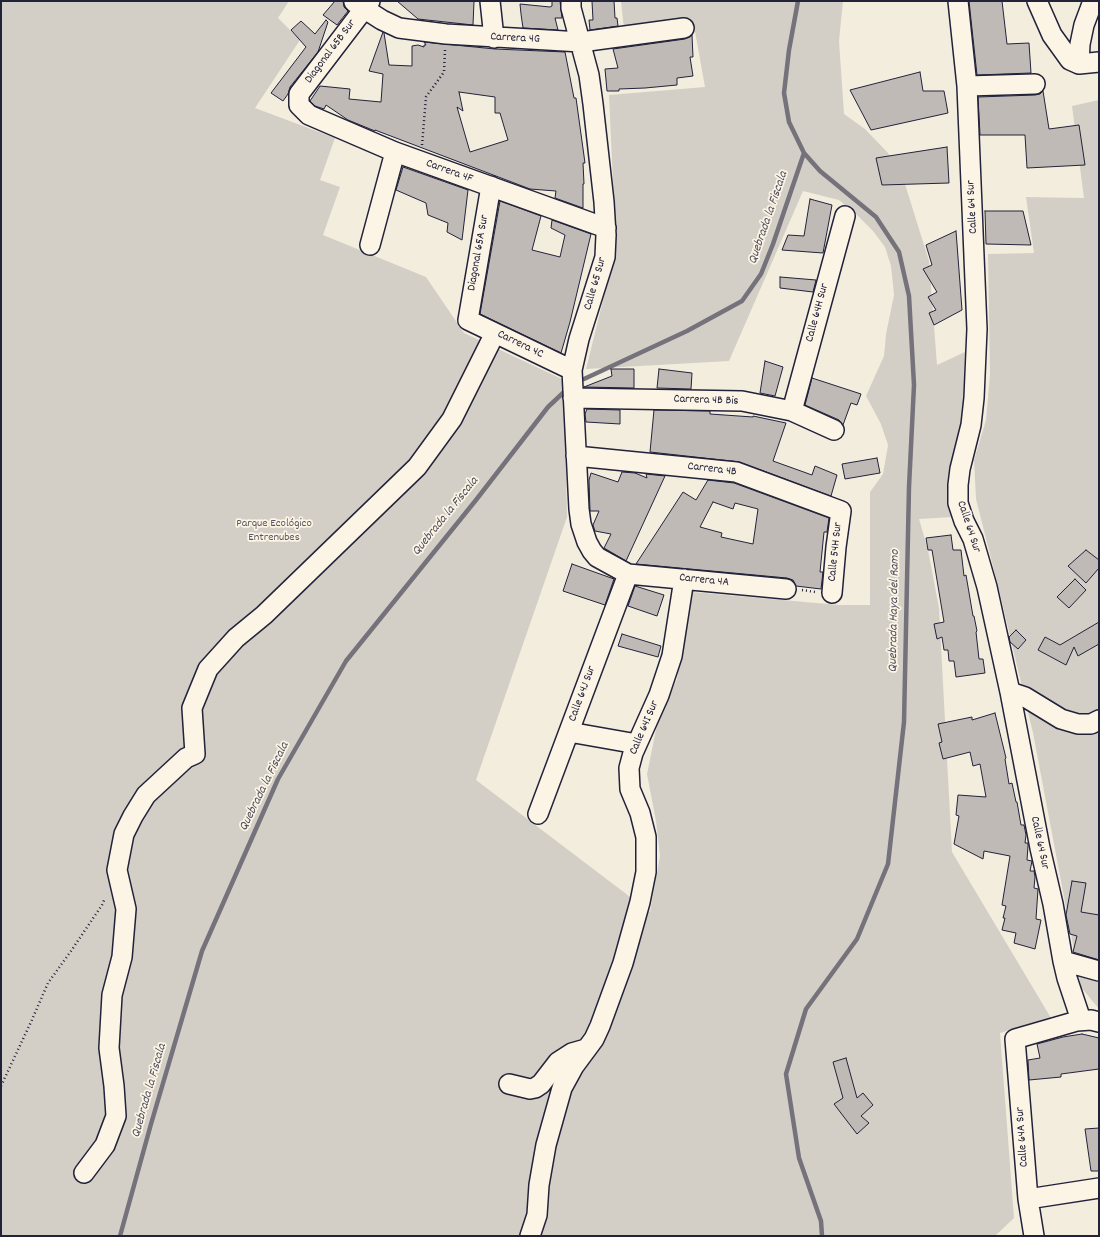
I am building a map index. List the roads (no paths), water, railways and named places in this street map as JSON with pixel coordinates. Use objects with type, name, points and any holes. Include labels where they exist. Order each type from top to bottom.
[{"type":"street","points":[[490,1],[494,38]]},
{"type":"street","name":"Calle 65 Sur","points":[[571,1],[589,75],[606,228],[605,257],[579,339],[572,370],[581,524],[587,542]]},
{"type":"street","name":"Calle 64 Sur","points":[[958,1],[967,86],[977,329],[971,425],[960,469],[958,503],[972,539],[987,587],[1010,692],[1067,978],[1090,1022]]},
{"type":"street","points":[[1037,1],[1052,35],[1072,60],[1099,62]]},
{"type":"street","points":[[1072,60],[1080,44],[1084,25],[1093,1]]},
{"type":"street","name":"Carrera 4G","points":[[362,3],[382,20],[399,28],[494,38],[581,42],[684,28]]},
{"type":"street","name":"Diagonal 65B Sur","points":[[299,105],[299,94],[362,3]]},
{"type":"street","points":[[967,86],[1035,84]]},
{"type":"street","name":"Carrera 4F","points":[[299,105],[309,116],[395,152],[606,228]]},
{"type":"street","points":[[370,245],[395,152]]},
{"type":"street","name":"Diagonal 65A Sur","points":[[468,320],[491,186]]},
{"type":"street","name":"Calle 64H Sur","points":[[792,411],[845,216]]},
{"type":"street","name":"Carrera 4C","points":[[468,320],[572,370]]},
{"type":"street","points":[[84,1173],[105,1146],[116,1116],[109,1048],[112,995],[122,957],[126,909],[118,870],[124,834],[146,795],[186,758],[195,754],[192,708],[208,669],[236,638],[264,615],[417,467],[452,418],[495,333]]},
{"type":"street","name":"Carrera 4B Bis","points":[[573,398],[742,401],[792,411],[834,430]]},
{"type":"street","name":"Carrera 4B","points":[[576,456],[736,472],[841,511]]},
{"type":"street","name":"Calle 54H Sur","points":[[832,593],[841,511]]},
{"type":"street","name":"Carrera 4A","points":[[587,542],[597,557],[628,574],[786,589]]},
{"type":"street","name":"Calle 64J Sur","points":[[538,814],[628,574]]},
{"type":"street","name":"Calle 64I Sur","points":[[530,1236],[537,1215],[539,1185],[546,1145],[562,1088],[574,1066],[594,1039],[600,1026],[623,963],[640,902],[646,872],[646,837],[640,813],[630,789],[629,768],[637,744],[659,694],[672,656],[684,579]]},
{"type":"street","points":[[1010,692],[1025,697],[1061,719],[1078,724],[1091,724],[1099,720]]},
{"type":"street","points":[[569,732],[637,744]]},
{"type":"street","points":[[1063,961],[1099,971]]},
{"type":"street","name":"Calle 64A Sur","points":[[1034,1236],[1028,1199],[1015,1038],[1090,1022]]},
{"type":"street","points":[[509,1084],[530,1089],[535,1088],[542,1084],[558,1062],[572,1053],[586,1049]]},
{"type":"street","points":[[1028,1199],[1099,1188]]},
{"type":"waterway","name":"Quebrada Haya del Ramo","points":[[798,1],[789,50],[784,93],[789,122],[804,153],[820,171],[876,217],[899,252],[909,296],[914,385],[909,487],[904,722],[888,864],[857,939],[806,1009],[786,1074],[799,1158],[821,1221],[822,1236]]},
{"type":"waterway","name":"Quebrada la Fiscala","points":[[584,379],[687,331],[742,301],[761,274],[773,244],[804,153]]},
{"type":"waterway","name":"Quebrada la Fiscala","points":[[120,1236],[202,951],[278,779],[346,661],[476,500],[548,407],[564,392]]},
{"type":"park label","name":"Parque Ecológico Entrenubes","points":[[274,531]]}]
